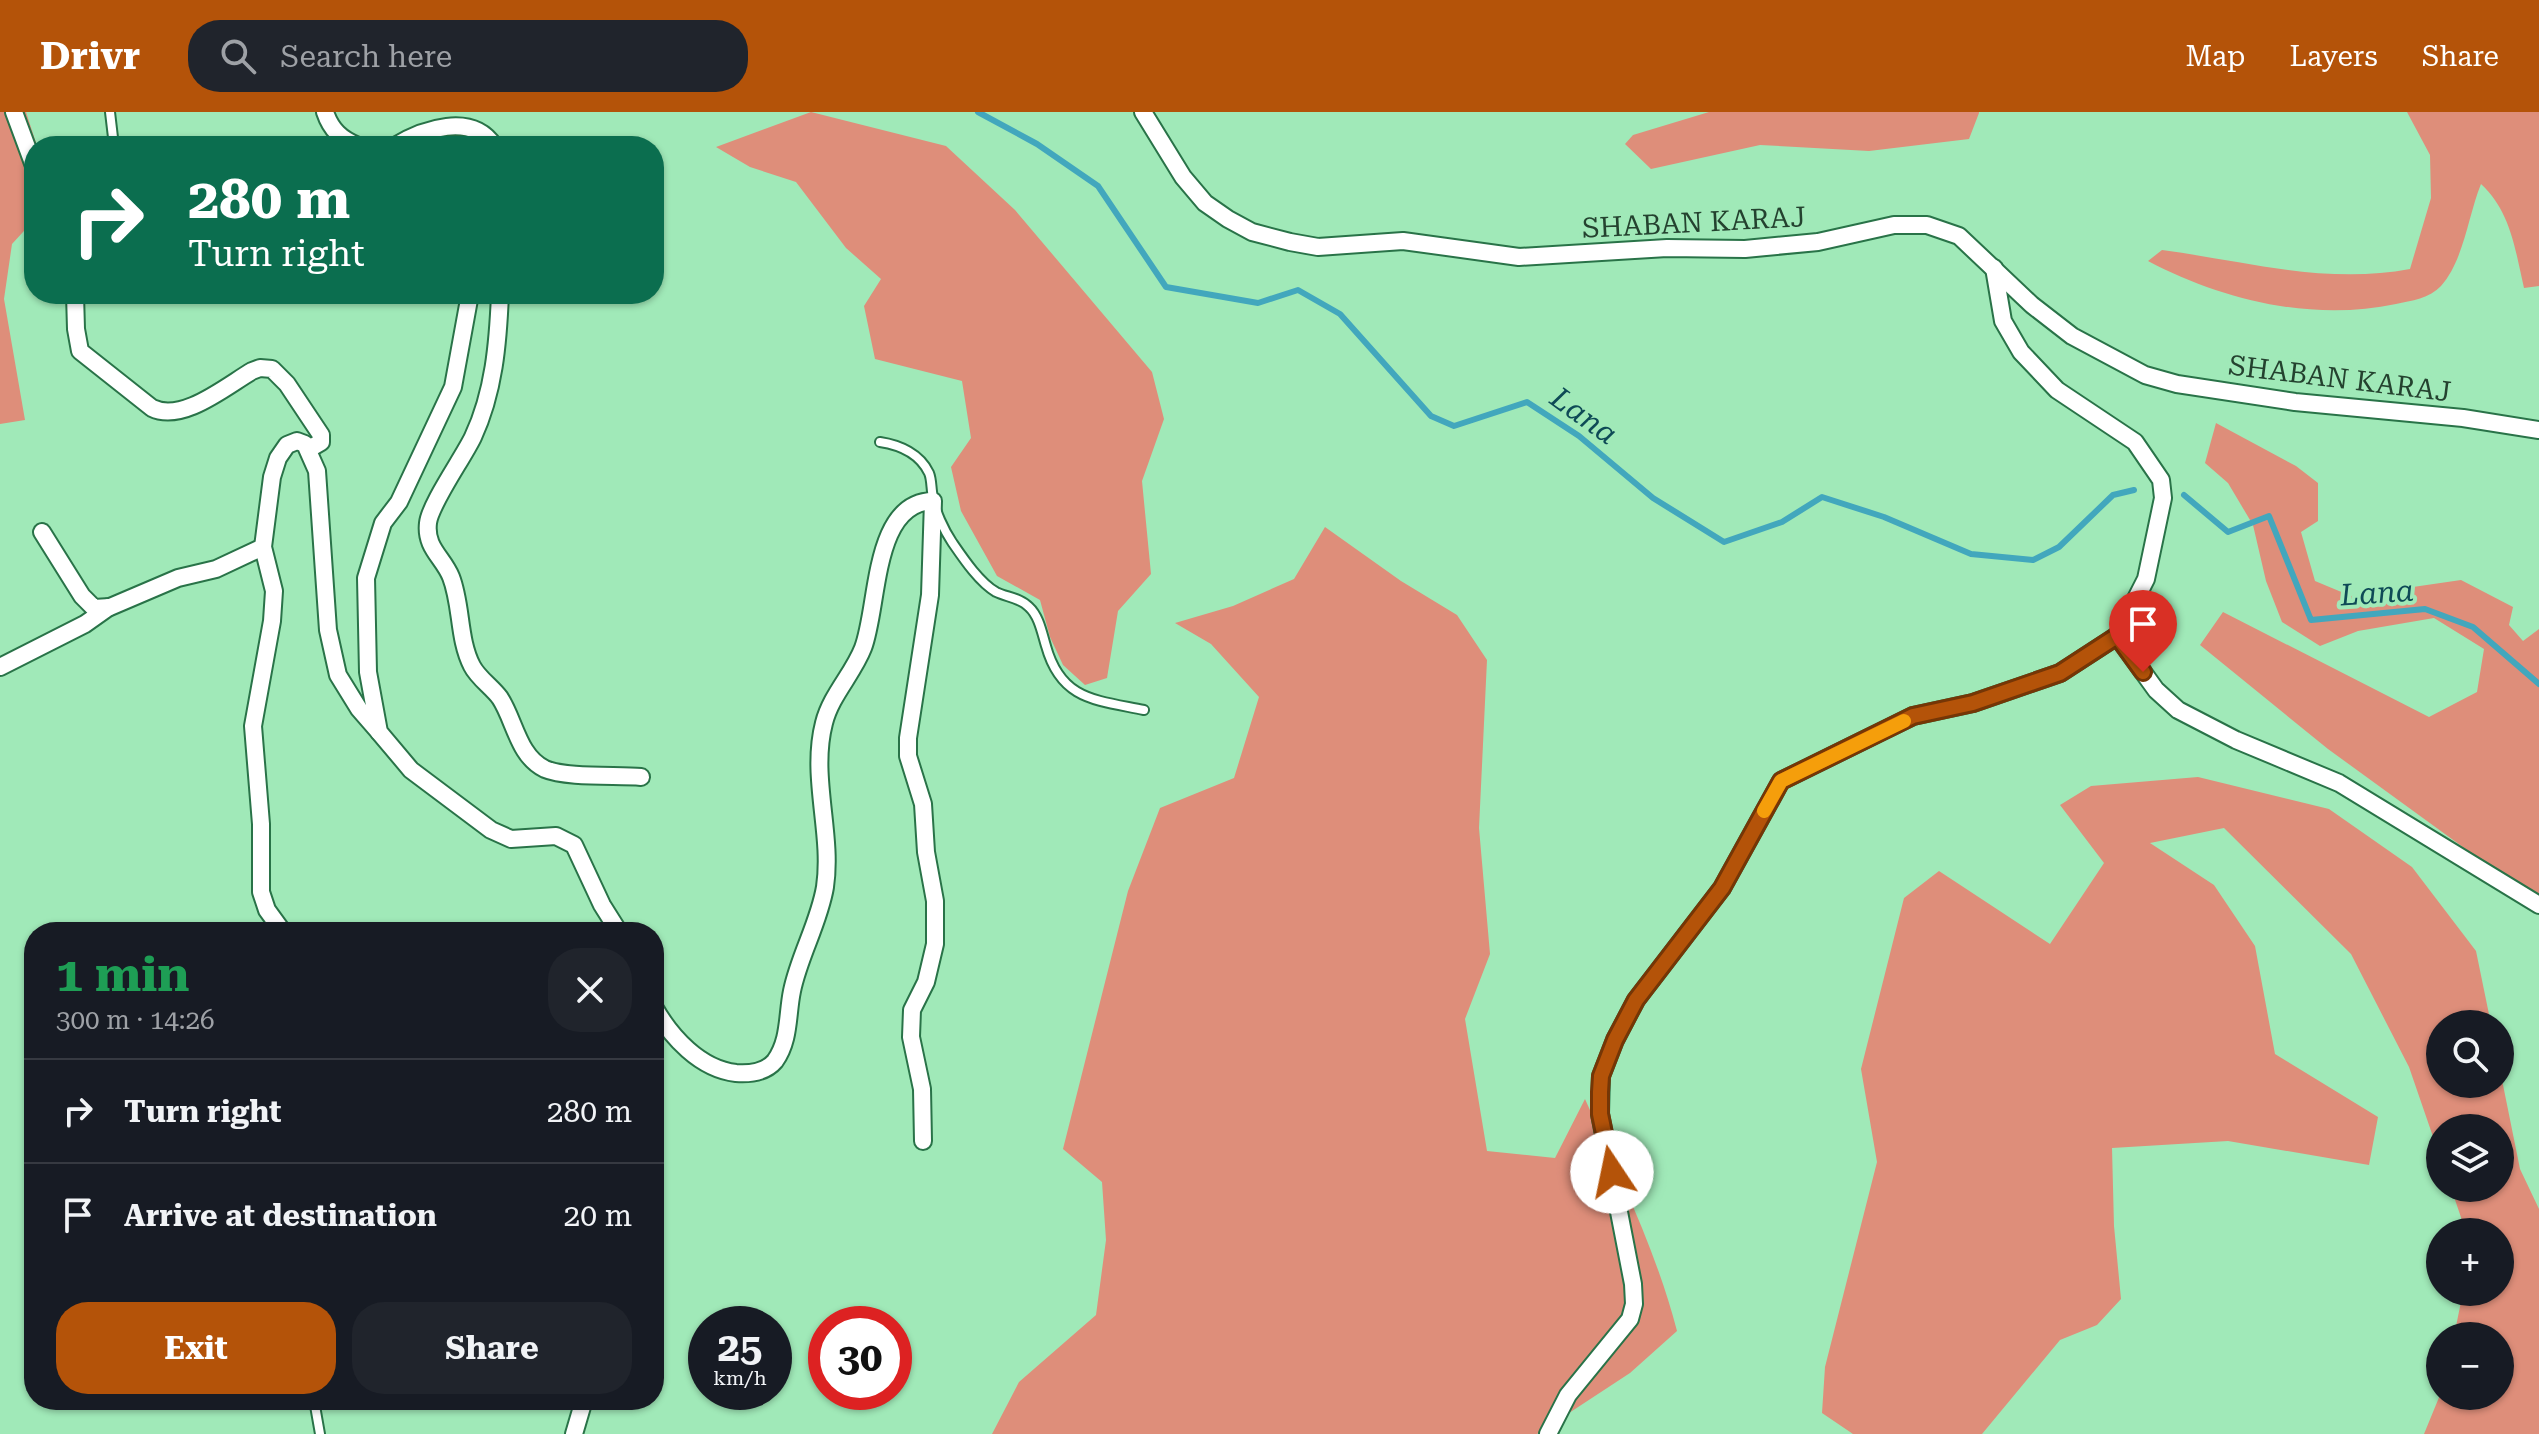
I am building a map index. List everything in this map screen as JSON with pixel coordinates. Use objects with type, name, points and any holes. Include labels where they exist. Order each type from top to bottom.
[{"type":"street","points":[[14,112],[24,139]]},
{"type":"street","points":[[325,112],[329,124],[340,136]]},
{"type":"street","name":"SHABAN KARAJ","points":[[1143,112],[1183,177],[1205,203],[1252,232],[1290,242],[1318,247],[1403,241],[1519,257],[1667,248],[1745,249],[1818,242],[1894,225],[1927,225],[1959,236],[2032,305],[2072,336],[2145,375],[2177,384],[2295,402],[2463,418],[2539,430]]},
{"type":"street","points":[[415,136],[444,125],[459,125],[486,136]]},
{"type":"street","points":[[1548,1434],[1568,1395],[1630,1319],[1634,1304],[1633,1284],[1600,1114],[1601,1076],[1636,1000],[1722,888],[1781,781],[1913,716],[1973,703],[2060,673],[2117,636],[2146,579],[2163,498],[2161,480],[2135,442],[2057,390],[2021,352],[2003,321],[1994,268]]},
{"type":"street","points":[[75,304],[80,351],[161,413],[177,413],[252,371],[272,369],[287,384],[321,435],[321,442],[309,449]]},
{"type":"street","points":[[379,732],[368,672],[366,578],[383,523],[399,502],[453,387],[468,304]]},
{"type":"street","points":[[500,304],[498,341],[489,390],[473,436],[428,519],[428,541],[451,578],[473,669],[500,698],[531,760],[561,774],[641,777]]},
{"type":"street","points":[[276,922],[267,910],[261,892],[261,824],[253,726],[272,621],[274,591],[263,547],[272,477],[278,458],[287,445],[297,441],[309,449],[317,471],[328,630],[338,675],[359,709],[411,770],[491,830],[511,839],[556,836],[568,840],[582,858],[613,922]]},
{"type":"street","points":[[664,1022],[687,1049],[723,1071],[748,1074],[762,1071],[772,1064],[781,1051],[787,1035],[792,990],[825,886],[820,749],[824,723],[831,704],[860,656],[869,632],[874,589],[888,540],[898,518],[909,507],[922,501],[933,501],[930,595],[908,738],[908,756],[923,804],[926,852],[935,901],[935,944],[926,982],[912,1010],[911,1037],[922,1089],[923,1141]]},
{"type":"street","points":[[42,532],[82,596],[94,608],[110,607]]},
{"type":"street","points":[[0,667],[85,624],[110,607],[178,578],[216,569],[263,547]]},
{"type":"street","points":[[2117,636],[2156,690],[2178,710],[2236,740],[2339,783],[2494,881],[2539,905]]},
{"type":"street","points":[[574,1434],[581,1410]]},
{"type":"lane","points":[[110,112],[113,136]]},
{"type":"lane","points":[[880,442],[899,445],[916,456],[930,474],[933,501],[950,538],[995,591],[1029,606],[1040,624],[1048,653],[1059,676],[1070,690],[1090,699],[1144,710]]},
{"type":"lane","points":[[316,1410],[320,1434]]},
{"type":"shaded area","points":[[0,112],[26,112],[34,136],[24,136],[24,231],[12,244],[4,299],[25,420],[0,424]]},
{"type":"shaded area","points":[[811,112],[946,146],[1015,210],[1152,372],[1164,419],[1142,481],[1151,574],[1118,611],[1107,678],[1085,685],[1063,665],[1050,637],[1040,600],[997,576],[961,511],[951,467],[971,438],[962,381],[875,359],[864,306],[881,279],[846,248],[796,182],[750,167],[716,147]]},
{"type":"shaded area","points":[[1709,112],[1979,113],[1969,139],[1869,151],[1760,145],[1651,169],[1625,144],[1633,135]]},
{"type":"shaded area","points":[[2407,112],[2539,112],[2539,286],[2524,288],[2505,219],[2481,184],[2460,251],[2449,275],[2431,293],[2408,302],[2332,310],[2268,304],[2206,287],[2148,261],[2162,250],[2317,273],[2379,273],[2410,269],[2431,198],[2430,155]]},
{"type":"shaded area","points":[[2216,423],[2296,466],[2318,483],[2318,521],[2301,532],[2315,581],[2351,596],[2461,580],[2513,607],[2509,625],[2523,641],[2539,629],[2539,899],[2533,898],[2328,749],[2200,645],[2223,612],[2429,717],[2477,692],[2484,649],[2434,618],[2358,631],[2320,646],[2282,622],[2266,581],[2253,525],[2228,483],[2205,463]]},
{"type":"shaded area","points":[[1325,527],[1401,581],[1457,615],[1487,660],[1479,828],[1490,954],[1465,1019],[1487,1151],[1555,1158],[1585,1099],[1648,1242],[1677,1331],[1630,1373],[1537,1434],[992,1434],[1019,1382],[1096,1315],[1106,1240],[1102,1182],[1063,1149],[1128,891],[1160,808],[1234,778],[1259,697],[1211,644],[1175,623],[1233,606],[1294,579]]},
{"type":"shaded area","points":[[2198,777],[2329,809],[2412,867],[2476,951],[2488,1010],[2426,1010],[2426,1098],[2506,1098],[2509,1114],[2426,1116],[2409,1067],[2351,954],[2224,828],[2150,843],[2214,885],[2255,946],[2275,1054],[2378,1117],[2369,1165],[2228,1141],[2112,1148],[2114,1226],[2121,1299],[2097,1325],[2060,1340],[1982,1434],[1853,1434],[1822,1413],[1825,1367],[1877,1162],[1861,1069],[1904,898],[1939,871],[2050,944],[2104,863],[2060,805],[2091,786]]},
{"type":"shaded area","points":[[2514,1139],[2520,1169],[2539,1209],[2539,1434],[2424,1434],[2434,1410],[2514,1410],[2514,1322],[2457,1322],[2460,1306],[2514,1306],[2514,1218],[2461,1218],[2456,1202],[2514,1202]]},
{"type":"waterway","name":"Lana","points":[[978,112],[1037,144],[1098,186],[1166,287],[1258,303],[1298,290],[1340,314],[1431,416],[1454,426],[1527,402],[1579,436],[1653,498],[1724,542],[1782,522],[1822,497],[1884,517],[1971,554],[2033,560],[2059,547],[2113,495],[2134,490]]},
{"type":"waterway","name":"Lana","points":[[2184,495],[2228,532],[2269,516],[2311,620],[2425,609],[2473,627],[2539,684]]},
{"type":"slow traffic","points":[[1764,811],[1781,781],[1904,721]]},
{"type":"route","points":[[1612,1172],[1600,1114],[1600,1092],[1601,1076],[1615,1040],[1636,1000],[1722,888],[1781,781],[1913,716],[1973,703],[2060,673],[2117,636],[2143,672]]}]
